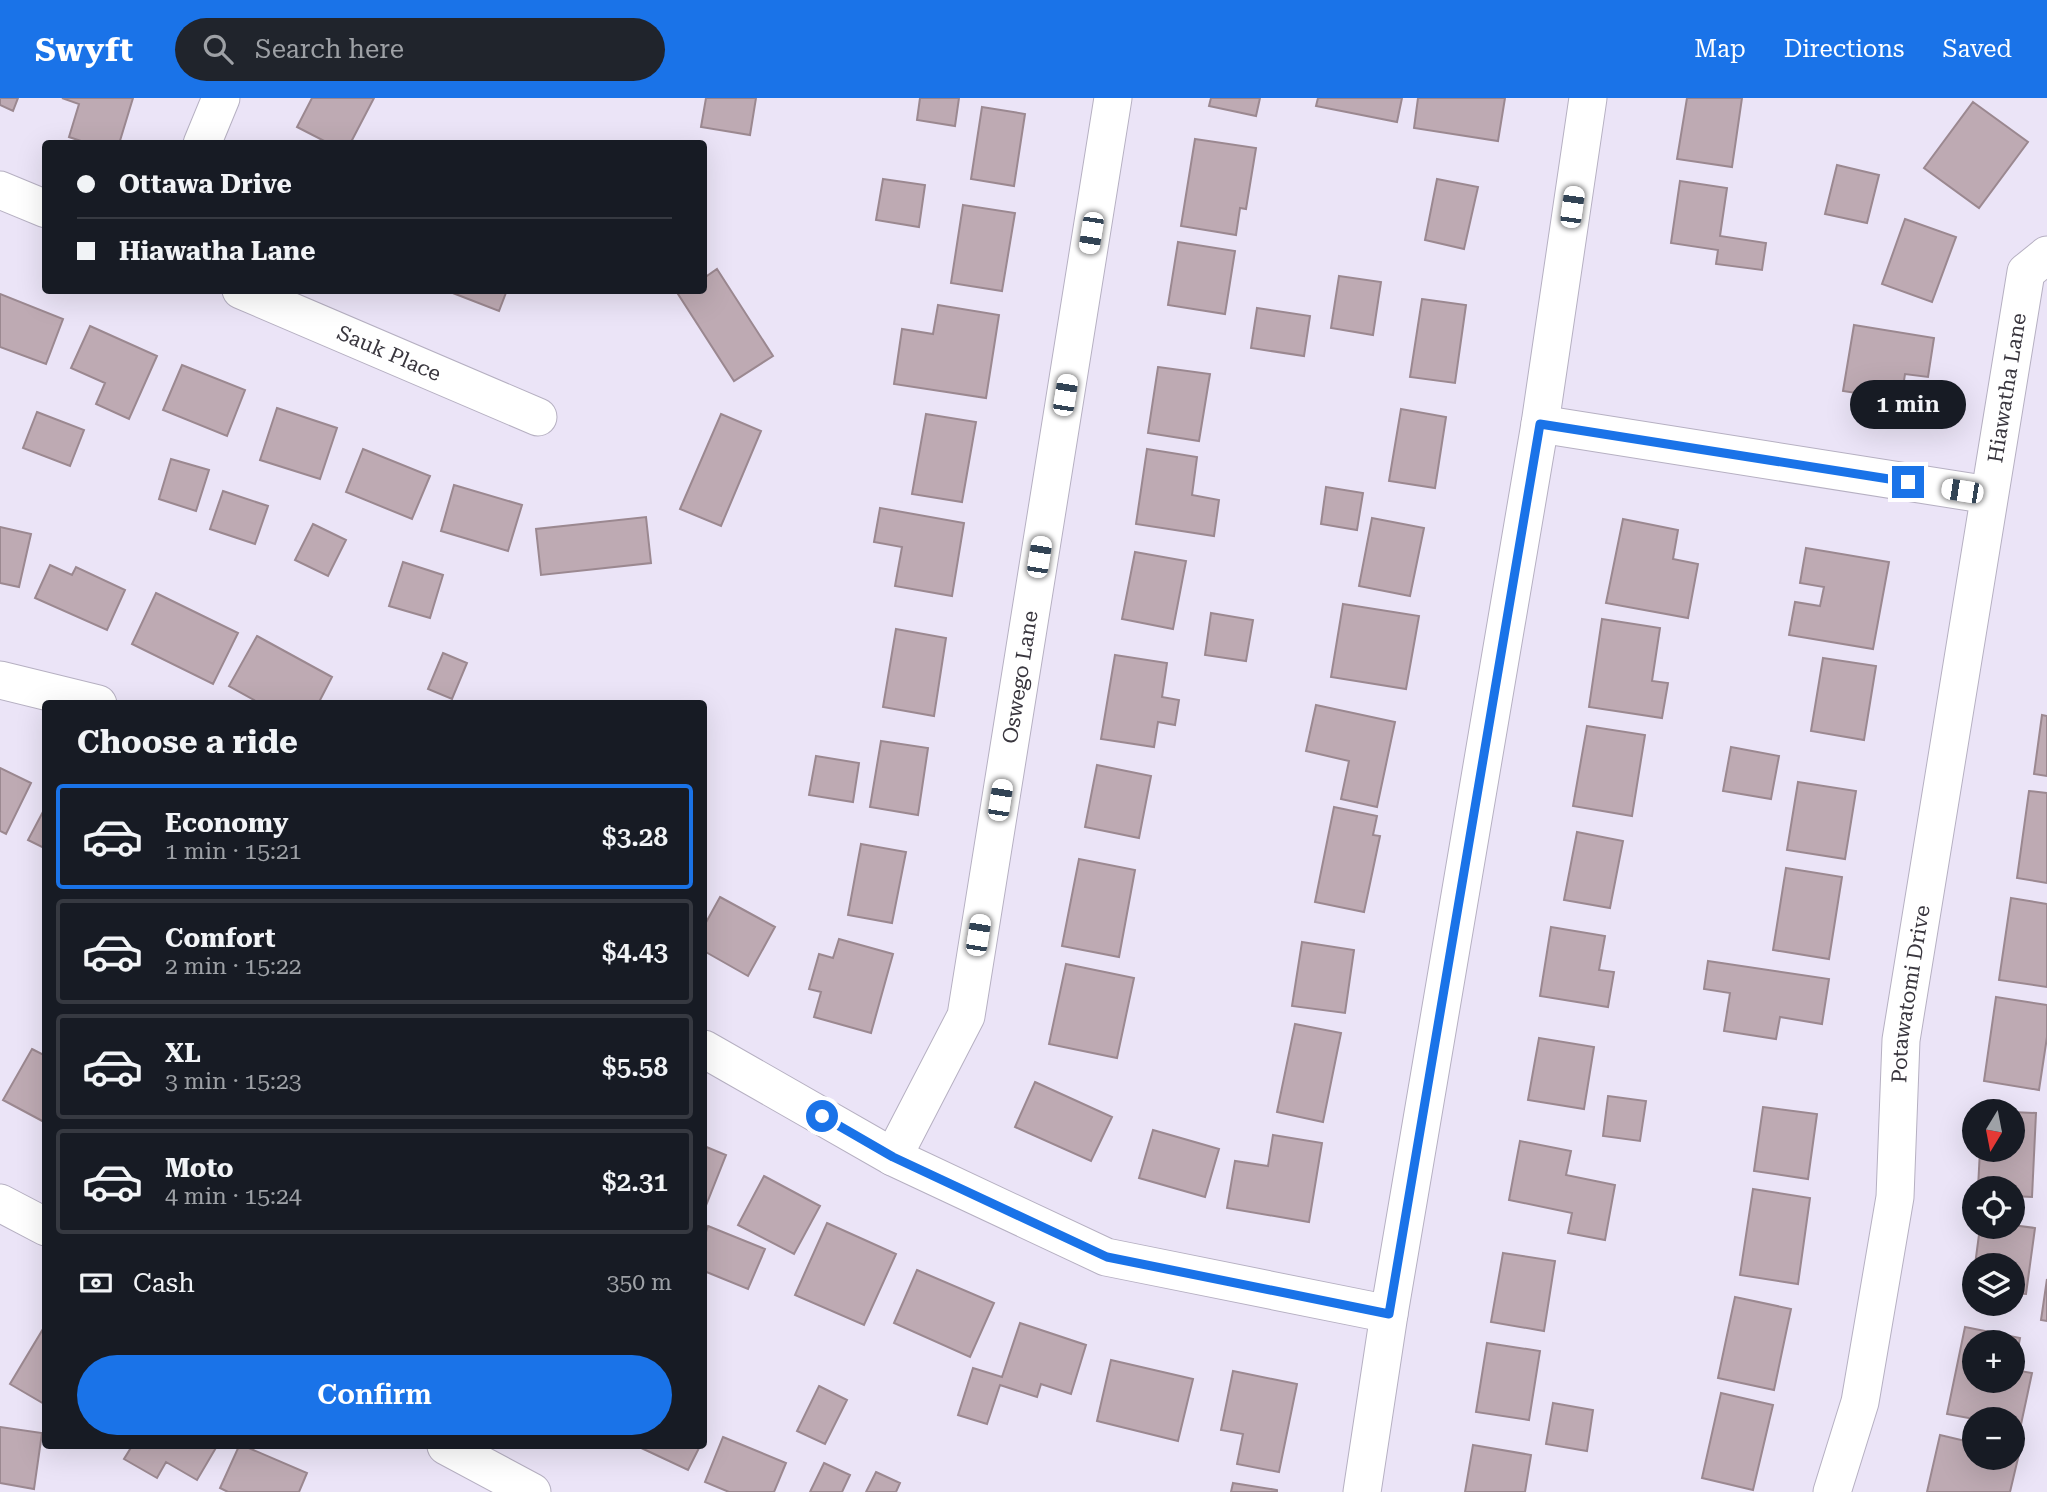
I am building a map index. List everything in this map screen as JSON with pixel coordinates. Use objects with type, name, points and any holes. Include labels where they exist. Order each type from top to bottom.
[{"type":"street","points":[[204,140],[221,98]]},
{"type":"street","name":"Oswego Lane","points":[[893,1157],[965,1016],[1113,98]]},
{"type":"street","points":[[1363,1492],[1389,1314],[1540,424],[1588,98]]},
{"type":"street","points":[[0,191],[42,207]]},
{"type":"street","name":"Hiawatha Lane","points":[[1989,495],[2026,272],[2047,255]]},
{"type":"street","name":"Sauk Place","points":[[250,294],[538,417]]},
{"type":"street","points":[[1540,424],[1989,495]]},
{"type":"street","name":"Potawatomi Drive","points":[[1832,1492],[1860,1402],[1895,1197],[1901,1040],[1989,495]]},
{"type":"street","points":[[0,680],[82,700]]},
{"type":"street","points":[[707,1051],[893,1157],[1107,1257],[1389,1314]]},
{"type":"street","points":[[3,1211],[42,1226]]},
{"type":"street","points":[[452,1449],[532,1492]]},
{"type":"building","points":[[0,98],[18,98],[13,111],[0,105]]},
{"type":"building","points":[[62,98],[133,98],[120,140],[78,140],[69,137],[79,104]]},
{"type":"building","points":[[312,98],[374,98],[352,140],[322,140],[297,127]]},
{"type":"building","points":[[706,98],[756,98],[750,135],[701,127]]},
{"type":"building","points":[[920,98],[959,98],[955,126],[917,120]]},
{"type":"building","points":[[1211,98],[1260,98],[1256,116],[1209,106]]},
{"type":"building","points":[[1318,98],[1402,98],[1397,122],[1316,106]]},
{"type":"building","points":[[1418,98],[1505,98],[1498,141],[1414,128]]},
{"type":"building","points":[[1687,98],[1742,98],[1732,167],[1677,159]]},
{"type":"building","points":[[1973,102],[2028,142],[1979,208],[1924,168]]},
{"type":"building","points":[[982,107],[1025,114],[1014,186],[971,179]]},
{"type":"building","points":[[1195,139],[1256,148],[1246,209],[1240,208],[1236,235],[1181,226]]},
{"type":"building","points":[[1837,165],[1879,175],[1867,223],[1825,214]]},
{"type":"building","points":[[883,179],[925,185],[919,227],[876,220]]},
{"type":"building","points":[[1437,179],[1478,187],[1464,249],[1425,240]]},
{"type":"building","points":[[1680,181],[1727,188],[1720,236],[1766,243],[1762,270],[1716,264],[1718,250],[1671,243]]},
{"type":"building","points":[[963,205],[1015,213],[1002,291],[951,283]]},
{"type":"building","points":[[1905,219],[1956,237],[1932,302],[1882,284]]},
{"type":"building","points":[[1178,242],[1235,251],[1225,314],[1168,305]]},
{"type":"building","points":[[717,269],[773,356],[734,381],[678,294],[707,294],[707,276]]},
{"type":"building","points":[[1339,276],[1381,282],[1373,335],[1331,328]]},
{"type":"building","points":[[0,294],[63,319],[46,364],[0,347]]},
{"type":"building","points":[[455,294],[505,294],[499,311]]},
{"type":"building","points":[[1422,299],[1466,305],[1455,383],[1410,377]]},
{"type":"building","points":[[938,305],[999,315],[986,398],[894,384],[902,329],[933,334]]},
{"type":"building","points":[[1257,308],[1310,316],[1304,356],[1251,348]]},
{"type":"building","points":[[1854,325],[1934,338],[1928,377],[1905,374],[1901,400],[1843,391]]},
{"type":"building","points":[[90,326],[157,356],[129,419],[96,404],[105,383],[71,368]]},
{"type":"building","points":[[182,365],[245,390],[227,436],[163,410]]},
{"type":"building","points":[[1158,367],[1210,374],[1199,441],[1148,433]]},
{"type":"building","points":[[277,408],[337,428],[320,479],[260,460]]},
{"type":"building","points":[[1401,409],[1446,417],[1435,488],[1389,481]]},
{"type":"building","points":[[37,412],[84,430],[70,466],[23,448]]},
{"type":"building","points":[[721,414],[761,431],[721,526],[680,509]]},
{"type":"building","points":[[926,414],[976,422],[962,502],[912,494]]},
{"type":"building","points":[[363,449],[430,476],[412,519],[346,492]]},
{"type":"building","points":[[1147,449],[1197,457],[1192,495],[1219,500],[1214,536],[1136,524]]},
{"type":"building","points":[[171,459],[209,470],[196,511],[159,499]]},
{"type":"building","points":[[454,485],[522,505],[508,551],[441,531]]},
{"type":"building","points":[[1326,487],[1363,493],[1357,530],[1321,524]]},
{"type":"building","points":[[223,491],[268,506],[255,544],[210,529]]},
{"type":"building","points":[[880,508],[964,523],[952,596],[895,586],[902,547],[874,542]]},
{"type":"building","points":[[646,517],[651,563],[541,575],[536,529]]},
{"type":"building","points":[[1372,518],[1424,528],[1410,596],[1359,586]]},
{"type":"building","points":[[1623,519],[1678,530],[1673,559],[1698,564],[1688,618],[1606,603]]},
{"type":"building","points":[[313,524],[346,540],[328,576],[295,560]]},
{"type":"building","points":[[0,527],[31,534],[19,587],[0,583]]},
{"type":"building","points":[[1806,548],[1889,562],[1873,649],[1789,635],[1795,602],[1820,606],[1824,587],[1800,583]]},
{"type":"building","points":[[1135,552],[1186,561],[1173,629],[1122,619]]},
{"type":"building","points":[[403,562],[443,575],[430,618],[389,606]]},
{"type":"building","points":[[50,565],[72,575],[76,567],[125,590],[107,630],[35,598]]},
{"type":"building","points":[[156,593],[238,633],[213,684],[132,644]]},
{"type":"building","points":[[1343,604],[1419,616],[1406,689],[1331,677]]},
{"type":"building","points":[[1211,613],[1253,620],[1246,661],[1205,655]]},
{"type":"building","points":[[1602,619],[1660,628],[1652,681],[1668,683],[1662,718],[1589,707]]},
{"type":"building","points":[[896,629],[946,638],[934,716],[883,707]]},
{"type":"building","points":[[257,636],[332,677],[320,700],[254,700],[229,686]]},
{"type":"building","points":[[443,653],[467,663],[452,699],[428,689]]},
{"type":"building","points":[[1115,655],[1167,663],[1162,697],[1179,700],[1175,725],[1158,722],[1154,747],[1101,739]]},
{"type":"building","points":[[1823,658],[1876,666],[1864,740],[1811,731]]},
{"type":"building","points":[[1316,705],[1395,722],[1377,807],[1341,799],[1349,761],[1306,751]]},
{"type":"building","points":[[2042,715],[2047,716],[2047,776],[2034,774]]},
{"type":"building","points":[[1587,726],[1645,735],[1632,816],[1573,806]]},
{"type":"building","points":[[881,741],[928,748],[918,815],[870,807]]},
{"type":"building","points":[[1731,747],[1779,756],[1771,799],[1723,791]]},
{"type":"building","points":[[816,756],[859,763],[853,802],[809,795]]},
{"type":"building","points":[[1097,765],[1151,776],[1139,838],[1085,827]]},
{"type":"building","points":[[0,768],[31,783],[6,834],[0,831]]},
{"type":"building","points":[[1798,782],[1856,791],[1845,859],[1787,850]]},
{"type":"building","points":[[2029,791],[2047,793],[2047,883],[2017,878]]},
{"type":"building","points":[[1334,807],[1377,816],[1373,835],[1380,836],[1364,912],[1315,902]]},
{"type":"building","points":[[42,814],[42,847],[28,840]]},
{"type":"building","points":[[1577,832],[1623,841],[1610,908],[1564,900]]},
{"type":"building","points":[[861,844],[906,852],[892,923],[848,915]]},
{"type":"building","points":[[1079,859],[1135,870],[1119,957],[1062,946]]},
{"type":"building","points":[[1786,868],[1842,877],[1829,959],[1773,950]]},
{"type":"building","points":[[720,897],[775,927],[748,976],[707,953],[707,921]]},
{"type":"building","points":[[2011,898],[2047,904],[2047,987],[1999,980]]},
{"type":"building","points":[[1551,927],[1605,936],[1599,970],[1614,972],[1608,1007],[1540,996]]},
{"type":"building","points":[[839,939],[893,954],[871,1033],[814,1017],[821,992],[809,989],[819,954],[833,958]]},
{"type":"building","points":[[1302,942],[1354,950],[1345,1013],[1292,1006]]},
{"type":"building","points":[[1708,961],[1829,979],[1822,1024],[1780,1017],[1776,1039],[1724,1031],[1730,993],[1704,989]]},
{"type":"building","points":[[1066,964],[1134,978],[1117,1058],[1049,1044]]},
{"type":"building","points":[[1996,997],[2047,1005],[2047,1037],[2039,1090],[1984,1081]]},
{"type":"building","points":[[1295,1024],[1341,1033],[1323,1122],[1277,1112]]},
{"type":"building","points":[[1539,1038],[1594,1047],[1584,1109],[1528,1100]]},
{"type":"building","points":[[32,1049],[42,1054],[42,1121],[3,1100]]},
{"type":"building","points":[[1035,1082],[1112,1117],[1091,1161],[1015,1127]]},
{"type":"building","points":[[1608,1096],[1646,1101],[1640,1141],[1603,1136]]},
{"type":"building","points":[[1763,1107],[1817,1114],[1808,1179],[1754,1171]]},
{"type":"building","points":[[2025,1113],[2036,1113],[2032,1197],[2025,1197],[2025,1176],[1979,1176],[1979,1162],[2025,1162]]},
{"type":"building","points":[[1153,1130],[1219,1149],[1205,1197],[1139,1178]]},
{"type":"building","points":[[1273,1135],[1322,1143],[1309,1222],[1227,1208],[1235,1161],[1268,1166]]},
{"type":"building","points":[[1520,1141],[1571,1151],[1566,1175],[1615,1185],[1605,1240],[1568,1233],[1572,1213],[1509,1200]]},
{"type":"building","points":[[707,1147],[726,1155],[707,1203]]},
{"type":"building","points":[[764,1176],[820,1206],[794,1254],[738,1225]]},
{"type":"building","points":[[1753,1189],[1810,1198],[1798,1284],[1740,1275]]},
{"type":"building","points":[[827,1223],[896,1254],[864,1325],[795,1295]]},
{"type":"building","points":[[708,1226],[765,1249],[748,1289],[707,1272]]},
{"type":"building","points":[[2025,1227],[2035,1228],[2026,1294],[2025,1253],[1977,1253],[1978,1239],[2025,1239]]},
{"type":"building","points":[[1503,1253],[1555,1261],[1544,1331],[1491,1322]]},
{"type":"building","points":[[917,1270],[994,1303],[970,1357],[894,1323]]},
{"type":"building","points":[[2047,1279],[2047,1321],[2041,1320]]},
{"type":"building","points":[[1735,1297],[1791,1309],[1774,1390],[1718,1378]]},
{"type":"building","points":[[1020,1323],[1086,1345],[1071,1394],[1041,1384],[1037,1397],[1000,1385],[987,1424],[958,1415],[973,1368],[1002,1377]]},
{"type":"building","points":[[42,1331],[42,1403],[10,1384]]},
{"type":"building","points":[[1962,1342],[1962,1393],[2025,1393],[2025,1372],[2032,1373],[2025,1407],[1962,1407],[1962,1417],[1947,1414]]},
{"type":"building","points":[[1487,1343],[1540,1351],[1529,1420],[1476,1412]]},
{"type":"building","points":[[1111,1360],[1193,1379],[1178,1441],[1097,1421]]},
{"type":"building","points":[[1233,1371],[1297,1384],[1279,1472],[1237,1464],[1243,1434],[1221,1430]]},
{"type":"building","points":[[819,1386],[847,1400],[825,1444],[797,1431]]},
{"type":"building","points":[[1721,1393],[1773,1405],[1753,1490],[1702,1478]]},
{"type":"building","points":[[1553,1403],[1593,1410],[1587,1451],[1546,1444]]},
{"type":"building","points":[[0,1427],[42,1433],[34,1489],[0,1483]]},
{"type":"building","points":[[1940,1435],[1962,1440],[1962,1470],[2015,1470],[2010,1492],[1927,1492]]},
{"type":"building","points":[[723,1437],[786,1463],[774,1492],[729,1492],[705,1482]]},
{"type":"building","points":[[1473,1445],[1531,1455],[1525,1492],[1465,1492]]},
{"type":"building","points":[[130,1449],[215,1449],[197,1480],[166,1462],[157,1478],[124,1459]]},
{"type":"building","points":[[238,1449],[251,1449],[307,1473],[299,1492],[228,1492],[220,1488]]},
{"type":"building","points":[[643,1449],[698,1449],[688,1470]]},
{"type":"building","points":[[824,1463],[850,1475],[842,1492],[810,1492]]},
{"type":"building","points":[[876,1472],[900,1483],[896,1492],[866,1492]]},
{"type":"building","points":[[1233,1483],[1277,1490],[1277,1492],[1231,1492]]},
{"type":"route","points":[[822,1116],[893,1157],[1107,1257],[1389,1314],[1540,424],[1908,482]]}]
